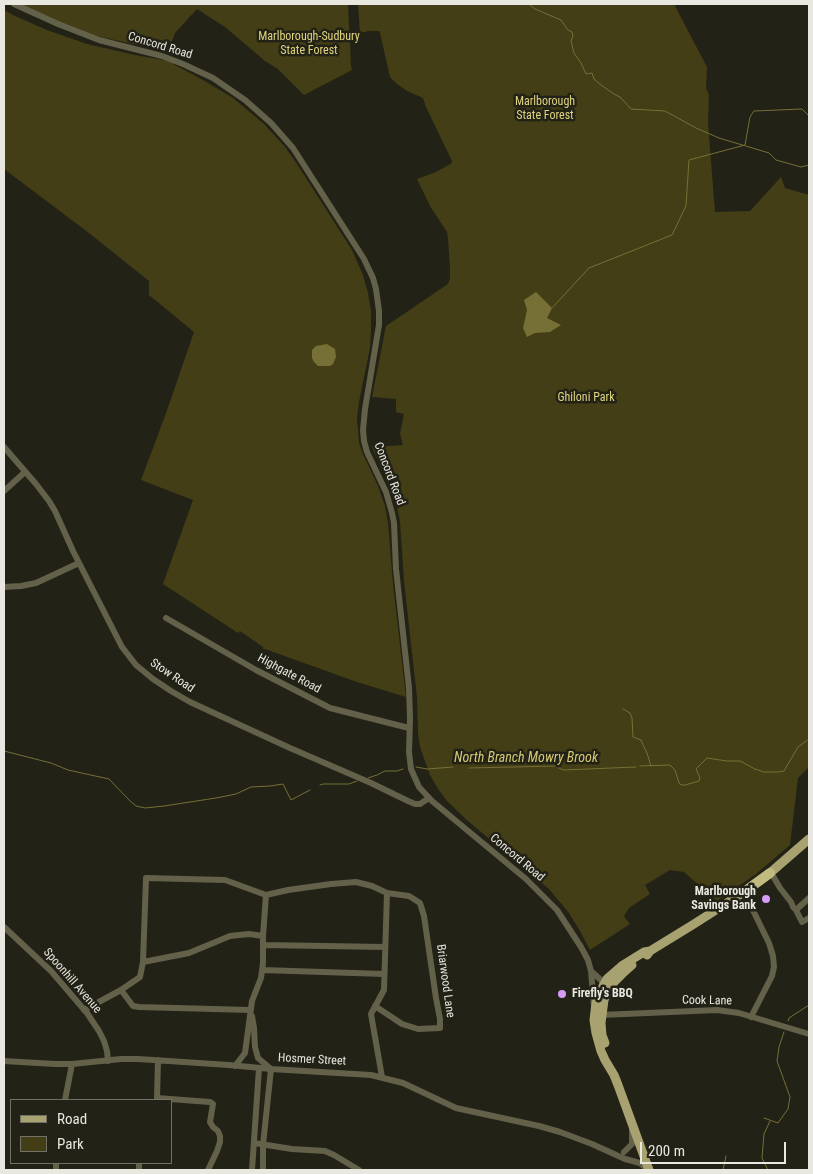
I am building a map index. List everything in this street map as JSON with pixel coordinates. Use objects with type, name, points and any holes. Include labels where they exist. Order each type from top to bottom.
[{"type":"highway","points":[[744,892],[770,873]]},
{"type":"main road","points":[[770,873],[809,839]]},
{"type":"main road","points":[[648,1170],[614,1075],[602,1035],[598,1017],[606,988],[650,951],[744,892]]},
{"type":"street","name":"Concord Road","points":[[14,4],[98,40],[162,56],[183,64],[213,78],[245,100],[293,148],[364,259],[373,278],[379,314],[379,325],[365,408],[364,441],[367,452],[386,492],[394,524],[396,570],[409,688],[409,752],[411,769],[419,787],[429,798],[522,875],[549,901],[564,919],[581,947],[591,971],[598,1017]]},
{"type":"street","name":"Stow Road","points":[[4,447],[43,492],[55,511],[122,647],[136,665],[180,697],[327,765],[376,785],[415,804],[420,804],[429,798]]},
{"type":"street","points":[[4,491],[25,472]]},
{"type":"street","points":[[4,587],[21,586],[36,582],[79,563]]},
{"type":"street","name":"Highgate Road","points":[[166,618],[256,670],[330,708],[409,728]]},
{"type":"street","points":[[770,873],[791,902],[802,922],[809,918]]},
{"type":"street","points":[[84,1010],[122,990],[140,977],[143,962],[146,878],[225,880],[266,895],[262,978],[252,1001],[245,1053],[235,1066]]},
{"type":"street","name":"Briarwood Lane","points":[[266,895],[288,890],[356,882],[387,892],[409,896],[420,903],[424,916],[440,1028],[418,1029],[402,1024],[375,1006]]},
{"type":"street","points":[[382,1077],[370,1014],[384,990],[387,892]]},
{"type":"street","points":[[744,892],[768,943],[773,956],[774,967],[772,976],[751,1017]]},
{"type":"street","points":[[796,910],[809,898]]},
{"type":"street","name":"Spoonhill Avenue","points":[[4,927],[43,964],[84,1010],[102,1036],[108,1061]]},
{"type":"street","points":[[143,962],[189,954],[230,936],[249,934],[263,936]]},
{"type":"street","points":[[263,945],[385,947]]},
{"type":"street","points":[[262,970],[384,974]]},
{"type":"street","points":[[591,971],[602,981],[606,988]]},
{"type":"street","points":[[592,981],[594,984],[606,988]]},
{"type":"street","points":[[122,990],[133,1006],[139,1007],[250,1010]]},
{"type":"street","points":[[250,1010],[256,1053],[258,1058],[271,1069],[263,1145],[263,1170]]},
{"type":"street","name":"Cook Lane","points":[[598,1017],[706,1010],[739,1013],[809,1034]]},
{"type":"street","name":"Hosmer Street","points":[[4,1061],[72,1064],[132,1059],[158,1060],[382,1077],[403,1083],[456,1108],[550,1128],[608,1151],[624,1155],[640,1162],[648,1170]]},
{"type":"street","points":[[157,1099],[158,1060]]},
{"type":"street","points":[[65,1099],[72,1064]]},
{"type":"street","points":[[252,1170],[259,1068]]},
{"type":"street","points":[[172,1100],[210,1102],[213,1104],[210,1122],[220,1136],[220,1142],[208,1170]]},
{"type":"street","points":[[624,1155],[632,1144],[631,1119]]},
{"type":"street","points":[[254,1143],[324,1152],[334,1155],[359,1170]]},
{"type":"street","name":"Hosmer Street","points":[[624,1155],[637,1151],[642,1152]]},
{"type":"green space","name":"Marlborough-Sudbury State Forest","points":[[17,4],[348,4],[352,70],[304,95],[278,69],[265,61],[225,27],[197,9],[175,33],[169,49],[138,45],[87,34]]},
{"type":"green space","points":[[358,4],[674,4],[707,67],[706,88],[709,95],[708,123],[715,212],[750,211],[781,177],[785,188],[809,195],[809,767],[798,778],[790,845],[756,874],[717,901],[684,872],[670,870],[645,885],[650,894],[629,908],[624,916],[630,924],[590,950],[569,913],[549,889],[447,801],[430,775],[420,747],[400,521],[396,503],[372,447],[403,445],[400,434],[404,414],[396,412],[396,399],[372,397],[386,326],[448,284],[450,268],[447,232],[430,206],[417,179],[436,172],[452,163],[452,161],[423,98],[407,91],[390,77],[379,31],[360,33]]},
{"type":"green space","points":[[4,10],[47,30],[87,44],[174,62],[173,64],[233,98],[264,124],[285,147],[352,250],[363,275],[371,311],[370,348],[357,418],[359,443],[385,506],[406,697],[263,649],[263,647],[240,631],[238,633],[163,584],[193,500],[141,480],[194,332],[149,295],[149,281],[4,169]]},
{"type":"shaded area","points":[[536,292],[552,308],[547,318],[561,325],[550,332],[535,333],[527,337],[523,328],[527,310],[524,300]]},
{"type":"shaded area","points":[[327,344],[335,349],[336,357],[330,366],[318,366],[312,358],[312,350],[316,346]]},
{"type":"waterway","points":[[529,4],[535,9],[561,20],[568,30],[572,32],[571,41],[574,53],[586,74],[592,73],[594,79],[620,97],[631,109],[665,111],[719,138],[769,153],[776,160],[801,167],[809,165]]},
{"type":"waterway","points":[[552,308],[589,268],[672,235],[686,206],[689,160],[745,145],[750,117],[754,111],[802,109],[809,116]]},
{"type":"waterway","points":[[623,709],[630,713],[633,737],[641,740],[651,766]]},
{"type":"waterway","name":"North Branch Mowry Brook","points":[[640,766],[670,765],[675,770],[681,785],[699,781],[700,778],[696,769],[707,758],[740,761],[764,772],[778,772],[784,771],[798,747],[809,739]]},
{"type":"waterway","name":"North Branch Mowry Brook","points":[[4,751],[51,763],[68,770],[109,779],[136,806],[145,808],[216,798],[236,794],[251,787],[283,784],[291,800],[310,790]]},
{"type":"waterway","name":"North Branch Mowry Brook","points":[[469,768],[555,766],[563,770],[636,767]]},
{"type":"waterway","name":"North Branch Mowry Brook","points":[[416,767],[427,769],[453,767]]},
{"type":"waterway","name":"North Branch Mowry Brook","points":[[368,778],[385,771],[403,769]]},
{"type":"waterway","name":"North Branch Mowry Brook","points":[[320,785],[349,784],[357,781]]},
{"type":"waterway","points":[[788,1021],[789,1018],[809,1005]]},
{"type":"waterway","points":[[764,1118],[778,1123],[788,1109],[790,1097],[777,1061],[784,1032]]},
{"type":"waterway","points":[[769,1170],[762,1158],[764,1134],[770,1121]]},
{"type":"waterway","points":[[723,1170],[726,1156]]},
{"type":"place","name":"Marlborough Savings Bank","points":[[766,899]]},
{"type":"place","name":"Firefly's BBQ","points":[[562,994]]},
{"type":"park label","name":"Marlborough State Forest","points":[[545,109]]},
{"type":"park label","name":"Ghiloni Park","points":[[586,398]]}]
